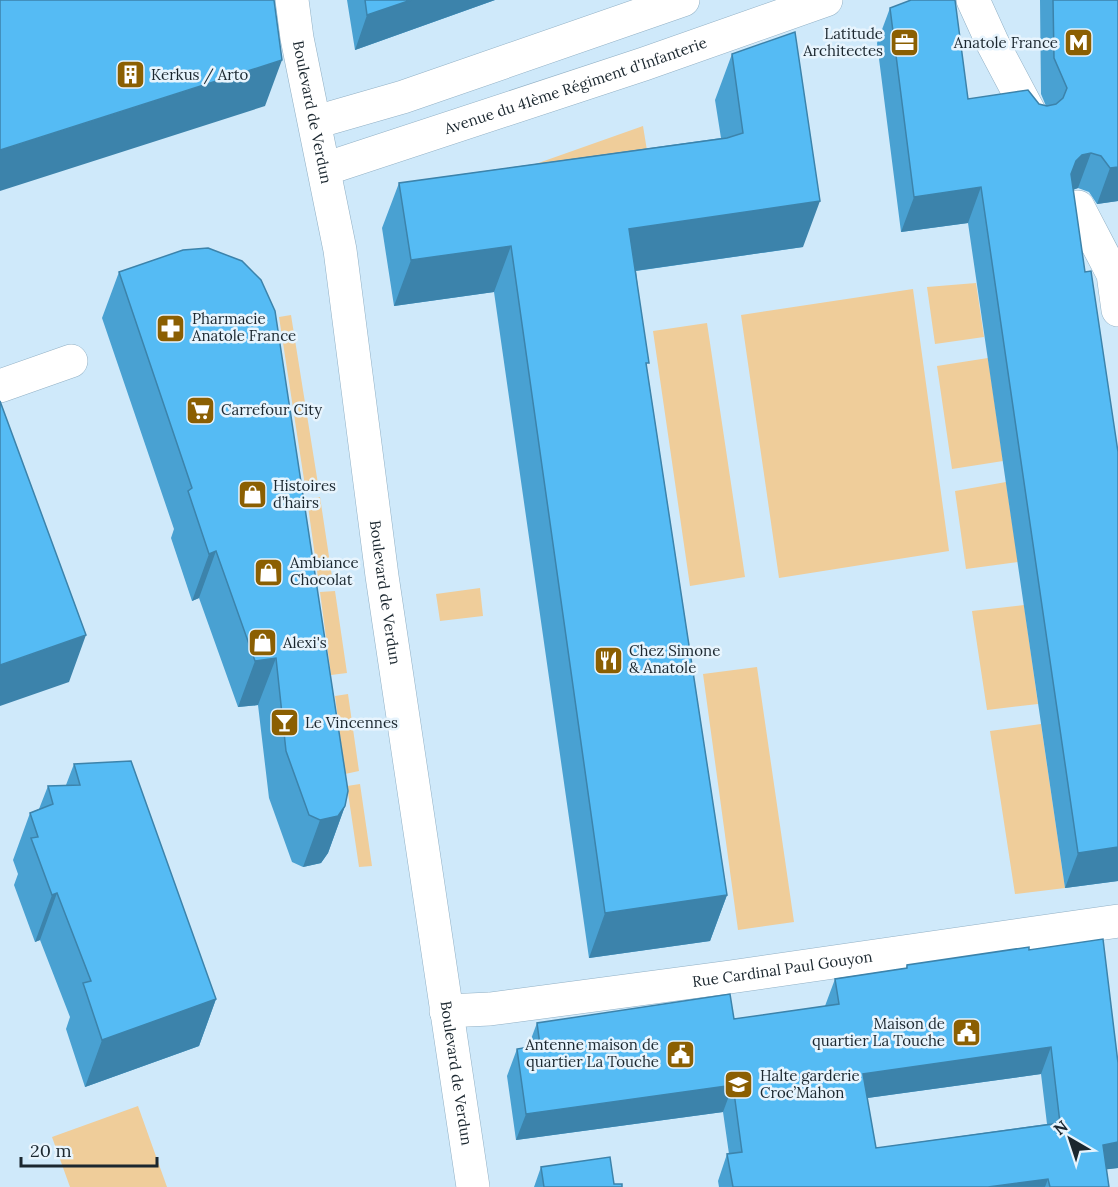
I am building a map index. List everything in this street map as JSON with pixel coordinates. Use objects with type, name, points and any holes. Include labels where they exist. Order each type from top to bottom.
[{"type":"street","name":"Boulevard de Verdun","points":[[292,0],[297,38],[316,122],[340,250],[382,576],[473,1187]]},
{"type":"street","points":[[316,122],[403,97],[683,0]]},
{"type":"street","name":"Avenue du 41ème Régiment d'Infanterie","points":[[325,169],[644,64],[826,0]]},
{"type":"street","points":[[973,0],[993,44],[1035,123]]},
{"type":"street","points":[[1078,207],[1113,274],[1118,310]]},
{"type":"street","points":[[0,386],[71,361]]},
{"type":"street","name":"Rue Cardinal Paul Gouyon","points":[[446,1011],[490,1009],[730,977],[1118,921]]},
{"type":"shaded area","points":[[643,126],[651,175],[459,191]]},
{"type":"shaded area","points":[[976,283],[984,337],[935,344],[927,287]]},
{"type":"shaded area","points":[[913,289],[949,551],[779,578],[741,315]]},
{"type":"shaded area","points":[[291,315],[318,484],[305,486],[279,317]]},
{"type":"shaded area","points":[[707,323],[745,577],[690,586],[653,331]]},
{"type":"shaded area","points":[[988,358],[1003,461],[952,469],[937,366]]},
{"type":"shaded area","points":[[1006,482],[1018,562],[966,569],[955,491]]},
{"type":"shaded area","points":[[320,497],[333,583],[319,585],[307,499]]},
{"type":"shaded area","points":[[480,588],[483,616],[440,621],[436,594]]},
{"type":"shaded area","points":[[335,591],[347,673],[331,675],[320,592]]},
{"type":"shaded area","points":[[1024,605],[1038,704],[987,710],[972,611]]},
{"type":"shaded area","points":[[757,667],[794,922],[738,930],[703,674]]},
{"type":"shaded area","points":[[348,694],[359,771],[345,774],[335,696]]},
{"type":"shaded area","points":[[1041,724],[1065,888],[1015,894],[990,731]]},
{"type":"shaded area","points":[[360,784],[372,866],[359,867],[347,786]]},
{"type":"shaded area","points":[[138,1106],[167,1187],[70,1187],[52,1137]]},
{"type":"building","name":"Kerkus / Arto","points":[[0,0],[274,0],[282,60],[0,150]]},
{"type":"building","points":[[365,0],[411,0],[367,15]]},
{"type":"building","points":[[911,0],[955,0],[968,99],[1028,90],[1039,104],[1047,106],[1056,104],[1063,98],[1067,88],[1054,58],[1053,0],[1118,0],[1118,167],[1110,168],[1101,156],[1091,153],[1082,155],[1076,161],[1071,174],[1085,272],[1091,271],[1118,452],[1118,847],[1078,853],[981,187],[914,197],[890,8]]},
{"type":"building","points":[[795,32],[820,201],[629,229],[649,363],[646,363],[727,895],[605,913],[511,246],[411,260],[399,183],[727,138],[743,133],[732,54]]},
{"type":"building","points":[[208,248],[242,261],[261,280],[275,311],[348,791],[345,806],[338,816],[320,820],[309,815],[286,751],[276,658],[255,661],[216,551],[209,554],[188,491],[192,488],[119,272],[183,250]]},
{"type":"building","points":[[0,401],[86,635],[0,665]]},
{"type":"building","points":[[131,761],[216,999],[102,1040],[83,983],[91,981],[57,893],[52,895],[31,838],[38,837],[30,813],[53,804],[48,786],[80,785],[74,764]]},
{"type":"building","points":[[1103,939],[1118,1063],[1118,1142],[1103,1145],[1109,1187],[1050,1187],[1048,1179],[988,1187],[733,1187],[727,1154],[742,1152],[733,1085],[526,1114],[517,1049],[540,1045],[537,1023],[730,994],[734,1019],[839,1004],[835,979],[907,968],[907,965],[1029,947],[1029,950]],"holes":[[[1051,1047],[1060,1123],[876,1148],[863,1074]]]},
{"type":"building","points":[[610,1157],[614,1184],[622,1184],[622,1187],[544,1187],[541,1167]]},
{"type":"place","name":"Latitude Architectes","points":[[904,43]]},
{"type":"place","name":"Anatole France","points":[[1079,43]]},
{"type":"place","name":"Kerkus / Arto","points":[[130,75]]},
{"type":"place","name":"Pharmacie Anatole France","points":[[171,328]]},
{"type":"place","name":"Carrefour City","points":[[200,410]]},
{"type":"place","name":"Histoires d’hairs","points":[[252,495]]},
{"type":"place","name":"Ambiance Chocolat","points":[[269,572]]},
{"type":"place","name":"Alexi's","points":[[262,643]]},
{"type":"place","name":"Chez Simone & Anatole","points":[[608,660]]},
{"type":"place","name":"Le Vincennes","points":[[284,723]]},
{"type":"place","name":"Maison de quartier La Touche","points":[[966,1033]]},
{"type":"place","name":"Antenne maison de quartier La Touche","points":[[680,1054]]},
{"type":"place","name":"Halte garderie Croc’Mahon","points":[[739,1085]]}]
